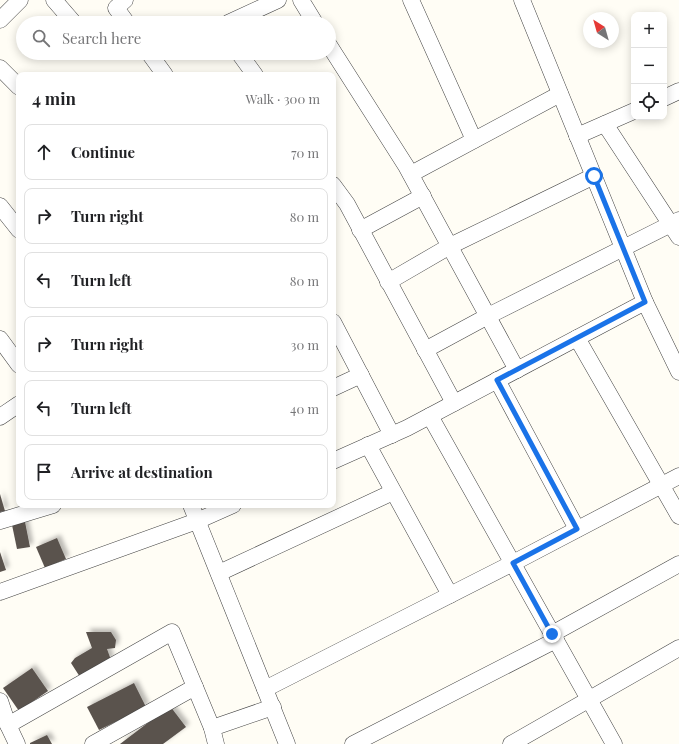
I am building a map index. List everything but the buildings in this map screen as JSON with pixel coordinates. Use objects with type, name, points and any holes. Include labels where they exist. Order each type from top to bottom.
[{"type":"street","points":[[0,20],[20,0]]},
{"type":"street","points":[[54,0],[68,16]]},
{"type":"street","points":[[122,16],[116,8],[125,0]]},
{"type":"street","points":[[243,16],[278,0]]},
{"type":"street","points":[[300,0],[310,16]]},
{"type":"street","points":[[411,0],[474,140]]},
{"type":"street","points":[[522,0],[645,302],[679,372]]},
{"type":"street","points":[[336,56],[411,174],[517,370]]},
{"type":"street","points":[[154,60],[163,72]]},
{"type":"street","points":[[244,60],[253,72]]},
{"type":"street","points":[[0,68],[16,84]]},
{"type":"street","points":[[667,97],[679,91]]},
{"type":"street","points":[[411,174],[560,94]]},
{"type":"street","points":[[577,136],[631,112]]},
{"type":"street","points":[[425,350],[488,316],[623,248],[676,227],[605,124]]},
{"type":"street","points":[[388,282],[450,246],[594,176]]},
{"type":"street","points":[[336,189],[347,204],[454,403]]},
{"type":"street","points":[[360,230],[423,196]]},
{"type":"street","points":[[0,206],[16,226]]},
{"type":"street","points":[[336,460],[392,435],[430,416],[645,302]]},
{"type":"street","points":[[336,328],[392,435]]},
{"type":"street","points":[[577,338],[679,516]]},
{"type":"street","points":[[0,339],[16,361]]},
{"type":"street","points":[[336,387],[361,376]]},
{"type":"street","points":[[497,380],[577,529]]},
{"type":"street","points":[[0,417],[16,406]]},
{"type":"street","points":[[430,416],[614,744]]},
{"type":"street","points":[[368,445],[450,595]]},
{"type":"street","points":[[265,689],[513,563],[679,476]]},
{"type":"street","points":[[219,573],[393,492]]},
{"type":"street","points":[[0,521],[43,508]]},
{"type":"street","points":[[192,508],[287,744]]},
{"type":"street","points":[[0,592],[198,521],[226,508]]},
{"type":"street","points":[[353,744],[554,637],[679,564]]},
{"type":"street","points":[[8,725],[172,632],[212,728],[216,744]]},
{"type":"street","points":[[511,744],[679,648]]},
{"type":"street","points":[[93,744],[195,687]]},
{"type":"street","points":[[0,701],[16,744]]},
{"type":"street","points":[[212,728],[272,707]]},
{"type":"route","points":[[552,634],[513,563],[577,529],[497,380],[645,302],[594,176]]}]
